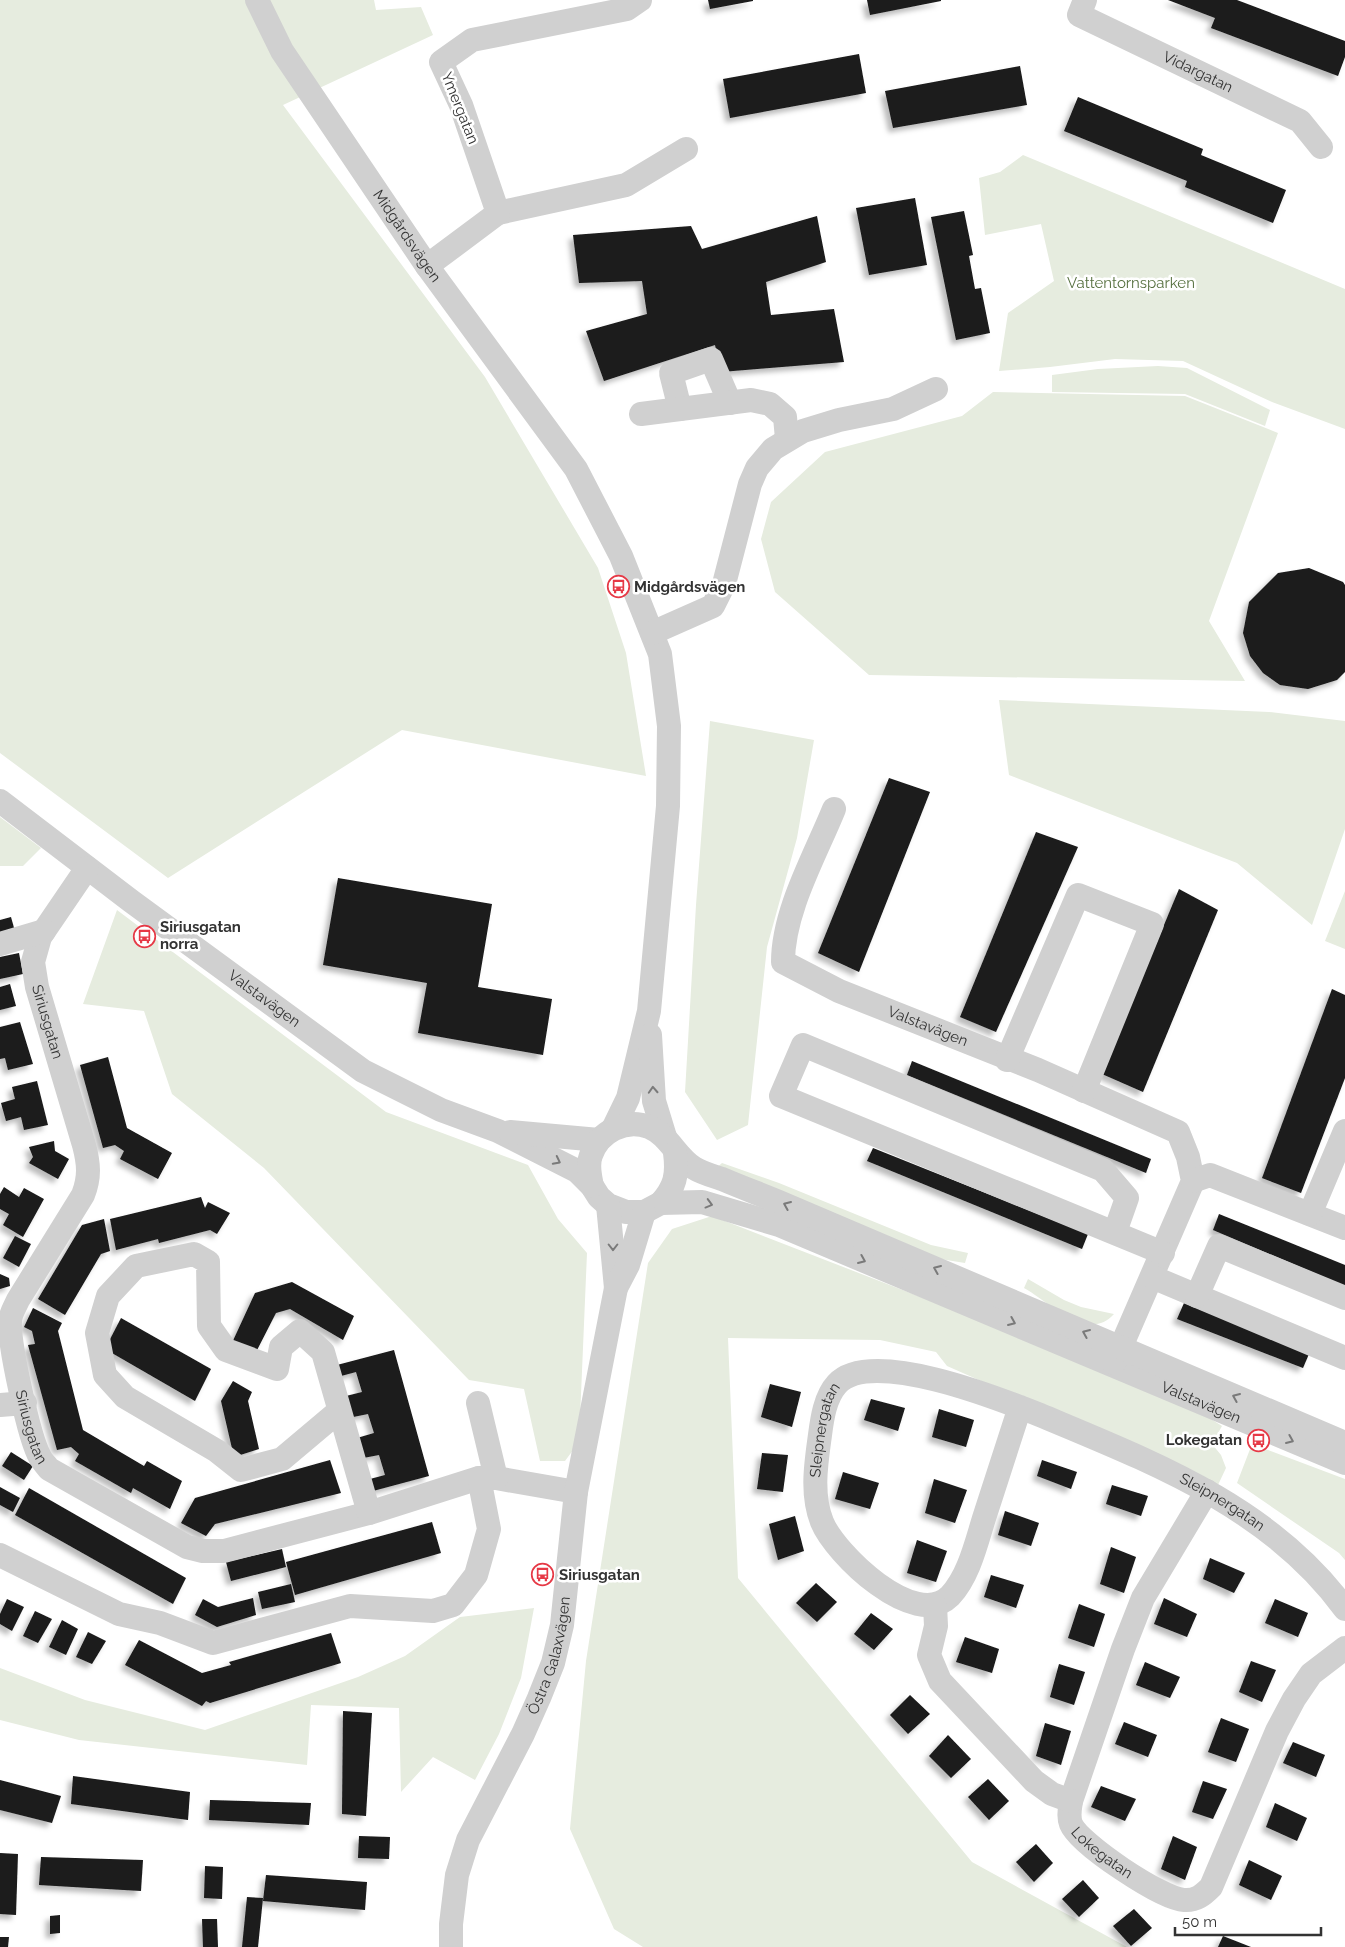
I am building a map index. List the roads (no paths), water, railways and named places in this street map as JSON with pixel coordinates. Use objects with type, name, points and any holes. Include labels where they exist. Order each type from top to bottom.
[{"type":"street","name":"Midgårdsvägen","points":[[257,0],[282,51],[427,266],[576,469],[621,556],[660,654],[669,726],[668,806],[649,1011],[628,1098],[606,1134]]},
{"type":"street","name":"Ymergatan","points":[[498,213],[461,105],[441,62],[472,40],[627,8],[640,0]]},
{"type":"street","name":"Vidargatan","points":[[1085,0],[1079,15],[1300,121],[1321,147]]},
{"type":"street","points":[[427,266],[498,213],[626,185],[686,149]]},
{"type":"street","points":[[680,409],[671,373],[711,358],[730,403]]},
{"type":"street","points":[[652,633],[713,606],[724,584],[750,484],[757,468],[773,449],[803,431],[838,420],[893,409],[936,389]]},
{"type":"street","points":[[641,414],[751,400],[770,404],[785,417],[787,439]]},
{"type":"street","name":"Valstavägen","points":[[0,801],[87,868],[363,1071],[442,1110],[498,1131],[577,1170],[592,1186],[598,1197],[608,1205],[626,1212],[702,1202],[778,1225],[1345,1442]]},
{"type":"street","name":"Valstavägen","points":[[834,808],[792,911],[783,943],[783,962],[839,990],[1007,1060],[1038,1070],[1178,1132],[1188,1156],[1193,1181]]},
{"type":"street","name":"Siriusgatan","points":[[87,868],[44,931],[38,943],[33,962],[37,987],[84,1146],[89,1180],[83,1195],[18,1300],[10,1319],[10,1331],[25,1403],[39,1457],[49,1469],[188,1547],[204,1552],[224,1552],[369,1513],[488,1478],[576,1492]]},
{"type":"street","points":[[1007,1060],[1078,895],[1152,924],[1084,1091]]},
{"type":"street","points":[[0,944],[44,931]]},
{"type":"street","name":"Midgårdsvägen","points":[[649,1011],[654,1100],[670,1145]]},
{"type":"street","points":[[1114,1232],[1127,1198],[1103,1170],[803,1045],[782,1096],[1162,1253]]},
{"type":"street","name":"Valstavägen","points":[[498,1131],[606,1134],[631,1124],[650,1127],[694,1168],[786,1205],[1117,1356],[1345,1463]]},
{"type":"street","points":[[1310,1214],[1345,1131]]},
{"type":"street","points":[[592,1186],[589,1170],[590,1156],[606,1134]]},
{"type":"street","points":[[652,1208],[673,1189],[678,1171],[670,1145]]},
{"type":"street","points":[[1117,1356],[1193,1181],[1210,1176],[1345,1228]]},
{"type":"street","name":"Östra Galaxvägen","points":[[608,1205],[616,1288]]},
{"type":"street","name":"Östra Galaxvägen","points":[[451,1947],[451,1924],[457,1875],[468,1840],[523,1734],[552,1662],[562,1625],[576,1492],[616,1288],[628,1265],[652,1208]]},
{"type":"street","points":[[1197,1296],[1219,1246],[1345,1298]]},
{"type":"street","points":[[339,1410],[282,1459],[241,1470],[217,1451],[126,1398],[105,1375],[97,1333],[108,1296],[136,1266],[194,1254],[208,1262],[209,1326],[226,1350],[276,1368],[281,1347],[300,1331],[323,1352],[369,1513]]},
{"type":"street","points":[[1152,1277],[1345,1358]]},
{"type":"street","name":"Sleipnergatan","points":[[935,1605],[918,1606],[896,1596],[859,1568],[834,1543],[822,1523],[816,1498],[815,1468],[821,1426],[828,1397],[837,1383],[850,1374],[872,1369],[922,1376],[1020,1407],[1124,1450],[1207,1491],[1276,1535],[1305,1561],[1345,1609]]},
{"type":"street","points":[[0,1404],[25,1403]]},
{"type":"street","points":[[0,1555],[119,1614],[160,1623],[212,1643],[350,1606],[433,1611],[453,1604],[476,1575],[489,1529],[488,1478],[478,1403]]},
{"type":"street","points":[[1020,1407],[961,1582],[948,1598],[935,1605],[936,1626],[929,1655],[940,1681],[1034,1781],[1052,1794],[1071,1801]]},
{"type":"street","name":"Lokegatan","points":[[1207,1491],[1143,1598],[1123,1648],[1071,1801],[1069,1814],[1072,1826],[1106,1858],[1148,1886],[1168,1896],[1184,1900],[1202,1896],[1211,1887],[1273,1740],[1294,1699],[1311,1674],[1345,1648]]},
{"type":"place","name":"Midgårdsvägen","points":[[618,587]]},
{"type":"place","name":"Siriusgatan norra","points":[[144,936]]},
{"type":"place","name":"Lokegatan","points":[[1258,1440]]},
{"type":"place","name":"Siriusgatan","points":[[543,1575]]},
{"type":"park label","name":"Vattentornsparken","points":[[1131,283]]}]
